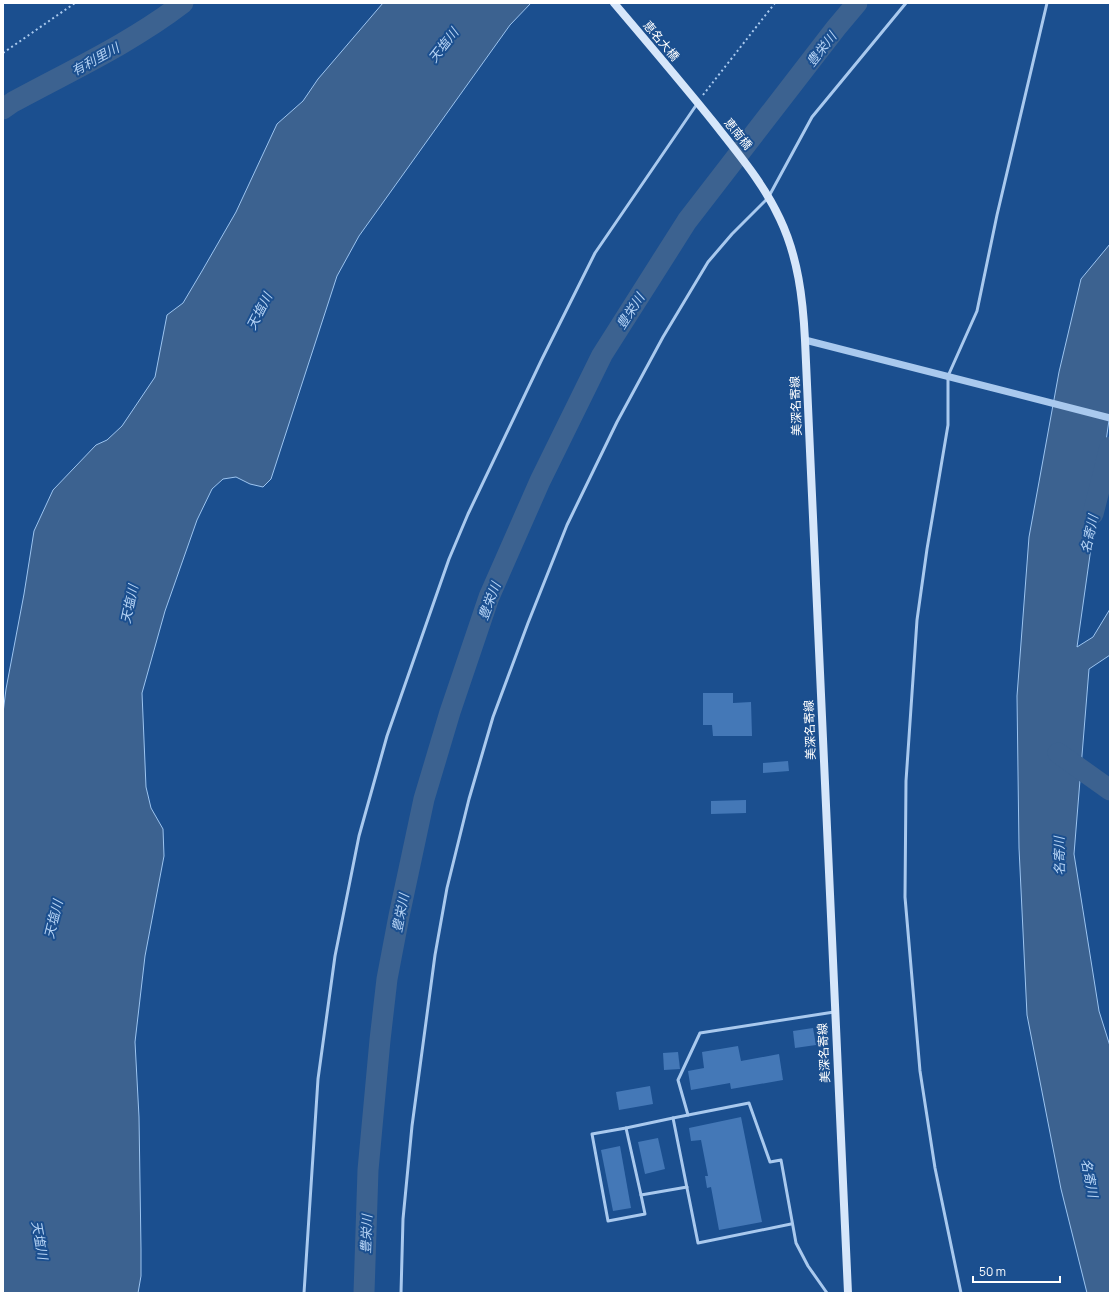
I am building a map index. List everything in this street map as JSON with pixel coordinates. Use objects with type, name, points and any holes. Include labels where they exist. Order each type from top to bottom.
[{"type":"main road","name":"恵名大橋","points":[[614,3],[700,105]]},
{"type":"main road","name":"恵南橋","points":[[700,105],[755,175]]},
{"type":"main road","name":"美深名寄線","points":[[755,175],[783,226],[798,274],[803,303],[834,1012],[848,1293]]},
{"type":"street","points":[[805,340],[1110,418]]},
{"type":"lane","points":[[401,1293],[403,1219],[412,1126],[435,955],[447,888],[469,799],[493,718],[528,623],[567,525],[617,422],[663,337],[708,262],[732,234],[768,198],[812,117],[906,3]]},
{"type":"lane","points":[[960,1293],[935,1168],[920,1071],[905,897],[906,781],[917,620],[926,549],[948,425],[948,376],[977,311],[997,215],[1047,3]]},
{"type":"lane","points":[[304,1293],[318,1080],[335,956],[360,836],[387,736],[465,520],[542,359],[595,253],[700,105]]},
{"type":"lane","points":[[688,1115],[678,1080],[700,1033],[834,1012]]},
{"type":"lane","points":[[626,1128],[645,1214],[608,1220],[592,1134],[749,1103],[770,1162],[781,1160],[791,1224],[796,1243],[808,1266],[827,1293]]},
{"type":"lane","points":[[673,1118],[698,1243],[791,1224]]},
{"type":"lane","points":[[641,1195],[687,1187]]},
{"type":"path","points":[[3,52],[75,3]]},
{"type":"path","points":[[700,105],[756,26],[775,3]]},
{"type":"water","name":"天塩川","points":[[383,3],[531,3],[510,25],[359,236],[337,276],[271,479],[263,487],[250,484],[236,477],[223,479],[212,489],[197,520],[165,611],[142,693],[146,787],[151,808],[163,829],[164,856],[145,956],[135,1042],[139,1117],[141,1249],[141,1276],[138,1293],[3,1293],[3,713],[34,531],[53,490],[96,445],[107,440],[122,426],[155,377],[167,315],[183,303],[236,212],[277,124],[303,101],[318,79]]},
{"type":"water","points":[[1110,244],[1110,413],[1077,647],[1093,637],[1110,609],[1110,655],[1089,669],[1074,854],[1099,1011],[1110,1046],[1110,1293],[1087,1293],[1061,1189],[1027,1015],[1019,848],[1017,696],[1029,537],[1059,372],[1081,279]]},
{"type":"building","points":[[703,693],[733,693],[733,703],[751,702],[752,736],[713,736],[712,725],[703,725]]},
{"type":"building","points":[[788,761],[789,771],[763,773],[763,763]]},
{"type":"building","points":[[746,800],[746,813],[711,814],[711,801]]},
{"type":"building","points":[[813,1028],[816,1045],[795,1048],[793,1031]]},
{"type":"building","points":[[738,1046],[741,1061],[779,1054],[783,1080],[731,1089],[730,1083],[691,1090],[688,1071],[704,1068],[702,1052]]},
{"type":"building","points":[[678,1052],[680,1069],[664,1070],[663,1053]]},
{"type":"building","points":[[650,1086],[653,1104],[619,1110],[616,1092]]},
{"type":"building","points":[[741,1117],[762,1222],[719,1230],[711,1187],[707,1188],[705,1176],[708,1176],[701,1140],[691,1141],[689,1128]]},
{"type":"building","points":[[658,1138],[665,1169],[645,1174],[638,1142]]},
{"type":"building","points":[[620,1146],[631,1208],[613,1211],[601,1150]]},
{"type":"waterway","name":"有利里川","points":[[3,109],[13,102],[121,44],[143,31],[183,3]]},
{"type":"waterway","name":"豊栄川","points":[[364,1293],[368,1170],[387,979],[424,799],[450,712],[489,597],[540,481],[602,355],[687,221],[857,3]]},
{"type":"waterway","name":"名寄川","points":[[1093,514],[1110,447]]},
{"type":"waterway","points":[[1058,753],[1110,790]]}]
